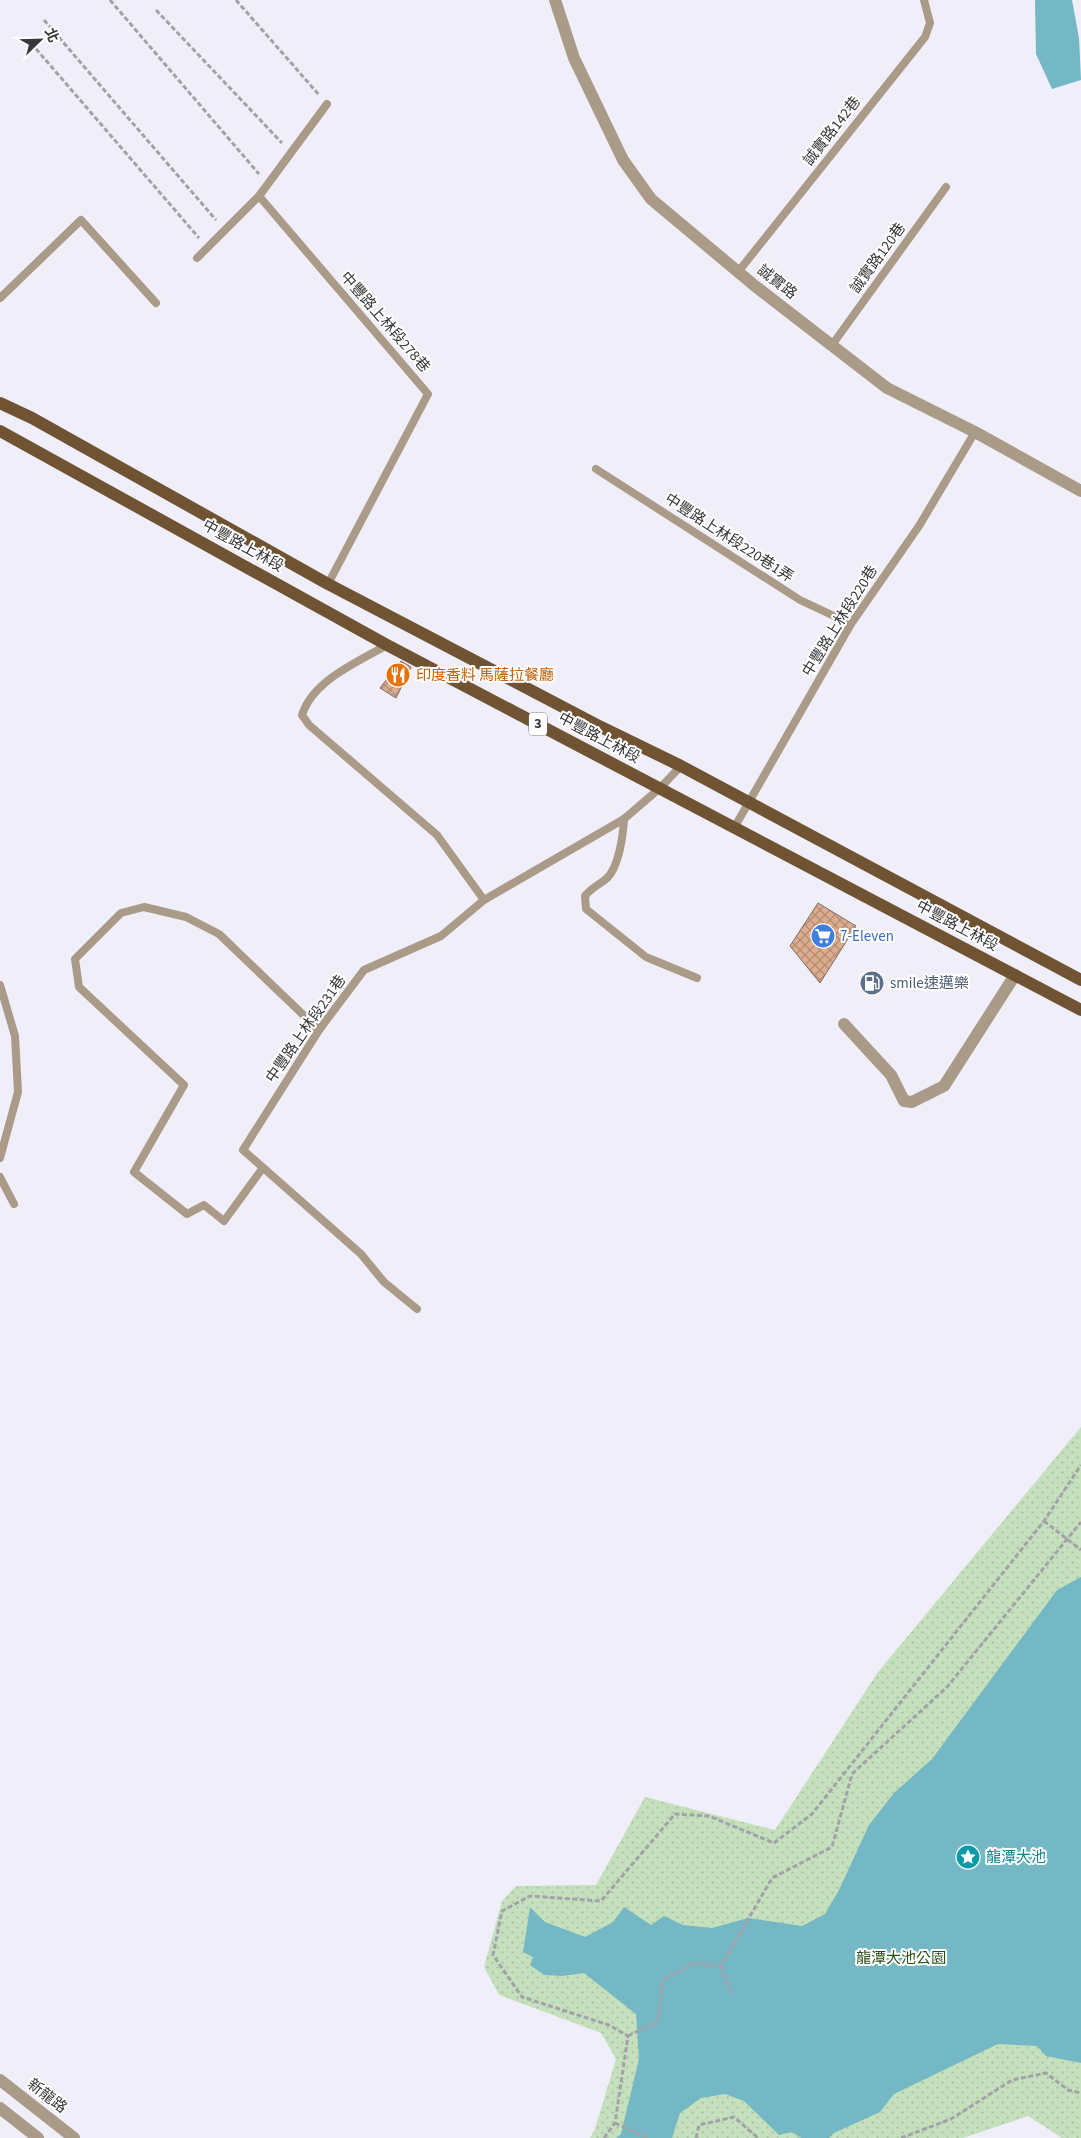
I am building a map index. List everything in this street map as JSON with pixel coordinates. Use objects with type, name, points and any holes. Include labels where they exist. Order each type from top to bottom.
[{"type":"main road","name":"中豐路上林段","points":[[0,403],[32,418],[328,584],[601,727],[681,766],[1081,980]]},
{"type":"main road","name":"中豐路上林段","points":[[0,431],[388,645],[1081,1010]]},
{"type":"street","name":"誠實路","points":[[555,0],[574,58],[623,160],[652,199],[738,272],[888,388],[975,432],[1081,491]]},
{"type":"street","points":[[844,1024],[891,1075],[904,1100],[912,1102],[944,1086],[1015,975]]},
{"type":"street","name":"新龍路","points":[[0,2080],[74,2138]]},
{"type":"street","points":[[0,2108],[38,2138]]},
{"type":"lane","name":"誠實路142巷","points":[[738,272],[925,37],[930,23],[924,0]]},
{"type":"lane","points":[[197,258],[259,196],[327,104]]},
{"type":"lane","name":"誠實路120巷","points":[[832,345],[946,187]]},
{"type":"lane","name":"中豐路上林段278巷","points":[[259,196],[428,394],[328,584]]},
{"type":"lane","points":[[0,298],[81,220],[156,303]]},
{"type":"lane","name":"中豐路上林段220巷","points":[[734,828],[851,624],[919,526],[975,432]]},
{"type":"lane","name":"中豐路上林段220巷1弄","points":[[596,469],[800,600],[851,624]]},
{"type":"lane","points":[[388,645],[332,678],[306,703],[302,715],[309,725],[437,835],[484,900]]},
{"type":"lane","name":"中豐路上林段231巷","points":[[417,1310],[384,1282],[360,1254],[242,1150],[319,1030],[364,970],[441,936],[484,900],[624,819],[660,788],[681,766]]},
{"type":"lane","points":[[624,819],[623,835],[614,868],[608,878],[589,890],[585,896],[586,909],[646,957],[697,978]]},
{"type":"lane","points":[[262,1169],[224,1221],[204,1205],[187,1214],[134,1172],[184,1085],[78,987],[75,959],[121,913],[144,908],[186,917],[219,934],[319,1030]]},
{"type":"lane","points":[[0,985],[15,1036],[18,1092],[0,1158]]},
{"type":"lane","points":[[0,1177],[14,1204]]},
{"type":"path","points":[[110,0],[268,184]]},
{"type":"path","points":[[236,0],[327,104]]},
{"type":"path","points":[[156,10],[291,152]]},
{"type":"path","points":[[44,20],[225,230]]},
{"type":"path","points":[[31,43],[208,248]]},
{"type":"path","points":[[628,2036],[610,2025],[522,1996],[493,1955],[502,1911],[530,1896],[601,1901],[675,1814],[709,1816],[774,1843],[812,1814],[1044,1520],[1081,1465]]},
{"type":"path","points":[[1044,1520],[1081,1550]]},
{"type":"path","points":[[721,1966],[772,1878],[832,1847],[852,1774],[947,1687],[1081,1522]]},
{"type":"path","points":[[628,2036],[658,2021],[664,1980],[693,1963],[721,1966]]},
{"type":"path","points":[[721,1966],[732,1995]]},
{"type":"path","points":[[604,2138],[615,2123],[628,2036]]},
{"type":"path","points":[[901,2138],[951,2119],[1012,2080],[1046,2073],[1068,2090],[1081,2093]]},
{"type":"path","points":[[696,2138],[699,2125],[734,2117],[758,2138]]},
{"type":"path","points":[[615,2123],[647,2138]]},
{"type":"green space","name":"龍潭大池公園","points":[[1081,1427],[1081,2138],[1062,2138],[1028,2116],[963,2138],[590,2138],[595,2129],[616,2059],[601,2033],[499,1995],[484,1967],[502,1901],[516,1886],[596,1885],[645,1797],[775,1830],[878,1672]]},
{"type":"water","points":[[1035,0],[1072,0],[1079,38],[1081,80],[1052,89],[1036,54]]},
{"type":"water","name":"龍潭大池","points":[[1081,1577],[1081,2063],[1046,2056],[1037,2046],[998,2044],[894,2094],[880,2112],[834,2133],[829,2138],[801,2138],[792,2132],[779,2135],[744,2101],[725,2094],[701,2098],[680,2113],[672,2138],[616,2138],[621,2134],[639,2059],[636,2014],[584,1973],[562,1976],[544,1975],[530,1965],[533,1957],[523,1952],[530,1907],[545,1922],[585,1937],[613,1922],[624,1907],[651,1925],[664,1916],[683,1925],[712,1928],[748,1918],[802,1926],[825,1914],[839,1890],[869,1825],[894,1793],[932,1759],[1057,1590]]},
{"type":"building","name":"印度香料 馬薩拉餐廳","points":[[401,661],[411,667],[396,698],[380,688]]},
{"type":"building","name":"7-Eleven","points":[[818,903],[856,926],[820,983],[790,946]]},
{"type":"place","name":"印度香料 馬薩拉餐廳","points":[[398,675]]},
{"type":"place","name":"7-Eleven","points":[[823,936]]},
{"type":"place","name":"smile速邁樂","points":[[872,983]]},
{"type":"place","name":"龍潭大池","points":[[968,1857]]}]
